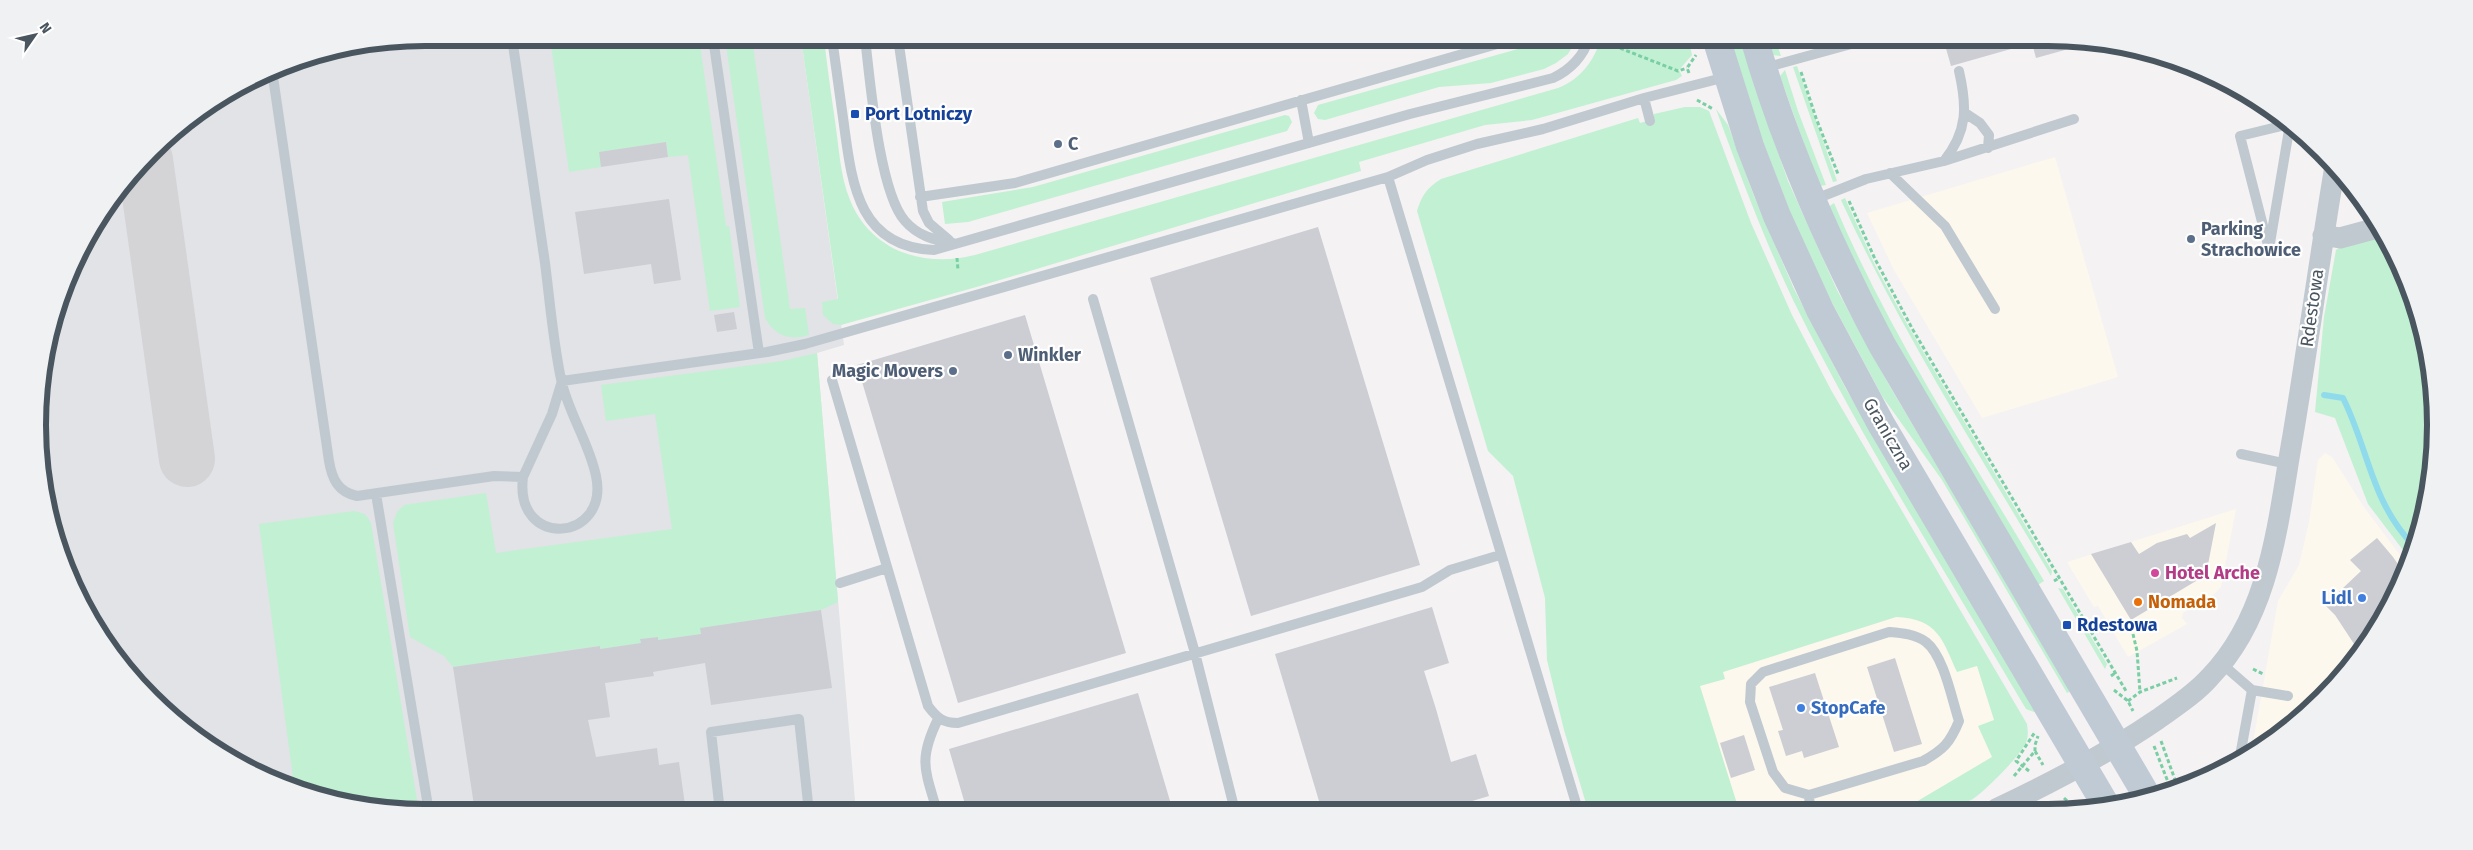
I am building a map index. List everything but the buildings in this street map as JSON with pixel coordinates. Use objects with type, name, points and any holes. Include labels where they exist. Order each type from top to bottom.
[{"type":"main road","name":"Graniczna","points":[[1718,46],[1727,77],[1777,216],[1824,318],[1881,424],[2103,800]]},
{"type":"main road","points":[[1756,46],[1811,201],[1845,277],[1882,345],[2117,745],[2156,788]]},
{"type":"street","name":"Rdestowa","points":[[2006,804],[2117,745],[2186,699],[2222,664],[2249,622],[2262,588],[2274,542],[2334,176]]},
{"type":"street","points":[[2323,235],[2340,238],[2372,230]]},
{"type":"lane","points":[[513,46],[562,381],[594,465],[598,484],[596,504],[586,517],[575,526],[560,530],[547,528],[535,519],[525,504],[522,489],[524,477],[552,414],[562,381]]},
{"type":"lane","points":[[714,46],[759,353]]},
{"type":"lane","points":[[833,46],[850,174],[862,206],[874,224],[901,244],[918,250],[934,250],[954,243],[1008,230],[1308,143],[1553,78],[1573,65],[1585,46]]},
{"type":"lane","points":[[865,46],[879,141],[888,186],[896,208],[905,221],[918,233],[932,239],[954,243]]},
{"type":"lane","points":[[899,46],[922,211],[929,223],[940,235],[954,243]]},
{"type":"lane","points":[[920,197],[1015,183],[1490,46]]},
{"type":"lane","points":[[1763,69],[1844,46]]},
{"type":"lane","points":[[1944,162],[1956,147],[1966,113],[1959,71]]},
{"type":"lane","points":[[562,381],[759,353],[843,334],[1388,177],[1427,160],[1477,144],[1543,129],[1644,98],[1727,77]]},
{"type":"lane","points":[[273,78],[331,471],[339,487],[345,492],[357,496],[494,476],[524,477]]},
{"type":"lane","points":[[1644,98],[1650,121]]},
{"type":"lane","points":[[1301,100],[1308,143]]},
{"type":"lane","points":[[1966,113],[1980,123],[1989,134],[1988,148]]},
{"type":"lane","points":[[1811,201],[1866,179],[1944,162],[2074,119]]},
{"type":"lane","points":[[2281,126],[2240,136],[2269,250],[2289,133]]},
{"type":"lane","points":[[1890,173],[1945,226],[1995,309]]},
{"type":"lane","points":[[1388,177],[1576,804]]},
{"type":"lane","points":[[1093,299],[1195,653],[1233,804]]},
{"type":"lane","points":[[832,380],[928,706],[938,719],[947,723],[958,723],[1422,587],[1450,570],[1500,555]]},
{"type":"lane","points":[[2241,454],[2288,464]]},
{"type":"lane","points":[[376,494],[429,804]]},
{"type":"lane","points":[[840,583],[887,568]]},
{"type":"lane","points":[[1888,632],[1908,634],[1926,642],[1938,657],[1959,721],[1950,741],[1923,761],[1809,795],[1785,788],[1773,772],[1750,702],[1751,684],[1763,672],[1888,632]]},
{"type":"lane","points":[[2222,664],[2252,690],[2288,696]]},
{"type":"lane","points":[[2241,751],[2252,690]]},
{"type":"lane","points":[[719,804],[711,732],[799,719],[808,804]]},
{"type":"lane","points":[[935,804],[926,771],[924,750],[938,719]]},
{"type":"lane","points":[[1809,795],[1810,804]]},
{"type":"path","points":[[1615,46],[1678,71],[1687,68]]},
{"type":"path","points":[[1797,59],[1816,118],[1844,189],[1875,259],[1913,330],[2126,691]]},
{"type":"path","points":[[2054,581],[2059,578]]},
{"type":"path","points":[[2133,634],[2137,651],[2140,692]]},
{"type":"path","points":[[2111,676],[2115,673]]},
{"type":"path","points":[[2128,701],[2140,692],[2182,676]]},
{"type":"path","points":[[2111,688],[2128,701],[2133,711]]},
{"type":"path","points":[[2040,732],[2035,751],[2042,762]]},
{"type":"path","points":[[2160,734],[2162,746],[2176,782]]},
{"type":"path","points":[[2155,747],[2158,788]]},
{"type":"path","points":[[2013,777],[2035,751]]},
{"type":"path","points":[[2061,794],[2070,803]]},
{"type":"shaded area","points":[[425,46],[802,46],[844,345],[817,353],[855,804],[400,803],[376,801],[327,791],[280,775],[236,753],[194,725],[157,693],[125,656],[97,614],[75,570],[59,523],[49,474],[46,425],[47,400],[49,376],[59,327],[66,303],[85,257],[125,194],[140,175],[175,140],[236,97],[257,85],[303,66],[376,49]]},
{"type":"shaded area","points":[[2055,157],[2118,377],[1982,418],[1894,270],[1867,213]]},
{"type":"shaded area","points":[[2325,453],[2332,457],[2364,507],[2403,558],[2388,593],[2376,614],[2333,675],[2298,710],[2253,743],[2278,601],[2299,565],[2309,522],[2318,460]]},
{"type":"shaded area","points":[[2236,509],[2221,587],[2211,597],[2183,613],[2182,618],[2187,624],[2128,657],[2098,606],[2094,607],[2067,562]]},
{"type":"shaded area","points":[[1940,603],[2000,702],[1997,754],[1916,802],[1902,804],[1719,804],[1683,685]]},
{"type":"green space","points":[[551,46],[700,46],[726,226],[729,226],[740,307],[710,311],[688,155],[668,157],[666,142],[600,152],[601,167],[569,172]]},
{"type":"green space","points":[[726,46],[753,46],[790,309],[805,308],[809,335],[802,337],[784,336],[773,329],[765,318]]},
{"type":"green space","points":[[802,46],[825,46],[842,171],[850,200],[859,218],[871,232],[886,244],[902,252],[919,257],[956,259],[1558,88],[1580,74],[1590,62],[1598,46],[1690,46],[1692,55],[1679,70],[1682,76],[1676,80],[1532,120],[1485,125],[1359,162],[1361,171],[980,286],[841,325],[833,324],[823,315],[822,302],[838,299]]},
{"type":"green space","points":[[1528,46],[1572,46],[1568,54],[1544,69],[1491,83],[1439,87],[1325,120],[1318,119],[1314,113],[1318,105]]},
{"type":"green space","points":[[1732,46],[1742,46],[1788,181],[1837,290],[1889,385],[2071,691],[2067,693],[1942,480],[1882,396],[1829,297],[1792,217],[1759,131]]},
{"type":"green space","points":[[1770,46],[1778,46],[1781,56],[1773,55]]},
{"type":"green space","points":[[1797,66],[1837,181],[1833,182],[1793,67]]},
{"type":"green space","points":[[1785,70],[1798,111],[1826,185],[1819,186],[1780,76]]},
{"type":"green space","points":[[1685,107],[1700,107],[1709,111],[1751,223],[1792,315],[1831,390],[2027,724],[2027,741],[2020,752],[1993,782],[1973,799],[1960,804],[1902,804],[1916,802],[1992,757],[1978,726],[1994,720],[1977,666],[1957,672],[1937,633],[1921,622],[1896,617],[1723,672],[1725,679],[1700,686],[1737,804],[1586,804],[1564,730],[1547,660],[1545,598],[1513,476],[1488,451],[1417,211],[1426,192],[1441,179],[1638,118],[1640,123],[1654,119],[1654,114]]},
{"type":"green space","points":[[1716,109],[1728,125],[1754,196],[1794,289],[1846,389],[2036,711],[2026,709],[1848,406],[1794,302],[1773,255]]},
{"type":"green space","points":[[1285,115],[1289,116],[1292,122],[1287,131],[968,222],[945,224],[942,202],[1033,187]]},
{"type":"green space","points":[[1845,198],[1875,265],[1907,324],[2052,571],[2051,576],[1968,437],[1889,297],[1841,200]]},
{"type":"green space","points":[[1834,203],[1880,301],[1906,348],[2044,581],[2038,585],[1933,408],[1876,307],[1827,208]]},
{"type":"green space","points":[[2377,237],[2398,280],[2414,327],[2424,376],[2427,425],[2426,450],[2419,499],[2405,553],[2368,504],[2335,418],[2315,412],[2324,317],[2336,250],[2340,247]]},
{"type":"green space","points":[[817,353],[838,602],[821,610],[701,628],[701,634],[658,640],[657,637],[641,639],[641,643],[600,649],[599,646],[453,667],[444,656],[410,637],[393,523],[397,512],[404,505],[486,493],[496,553],[672,529],[655,414],[606,421],[601,385],[782,361]]},
{"type":"green space","points":[[354,511],[365,514],[371,523],[418,804],[376,801],[327,791],[293,780],[259,524]]},
{"type":"green space","points":[[2058,588],[2063,589],[2107,664],[2105,669]]},
{"type":"waterway","points":[[2324,395],[2343,398],[2352,417],[2379,494],[2388,512],[2409,540]]},
{"type":"taxiway","points":[[146,168],[187,459]]},
{"type":"place","name":"Port Lotniczy","points":[[855,114]]},
{"type":"place","name":"C","points":[[1058,144]]},
{"type":"place","name":"Parking Strachowice","points":[[2191,239]]},
{"type":"place","name":"Winkler","points":[[1008,355]]},
{"type":"place","name":"Magic Movers","points":[[953,371]]},
{"type":"place","name":"Hotel Arche","points":[[2155,573]]},
{"type":"place","name":"Lidl","points":[[2362,598]]},
{"type":"place","name":"Nomada","points":[[2138,602]]},
{"type":"place","name":"Rdestowa","points":[[2067,625]]},
{"type":"place","name":"StopCafe","points":[[1801,708]]}]
